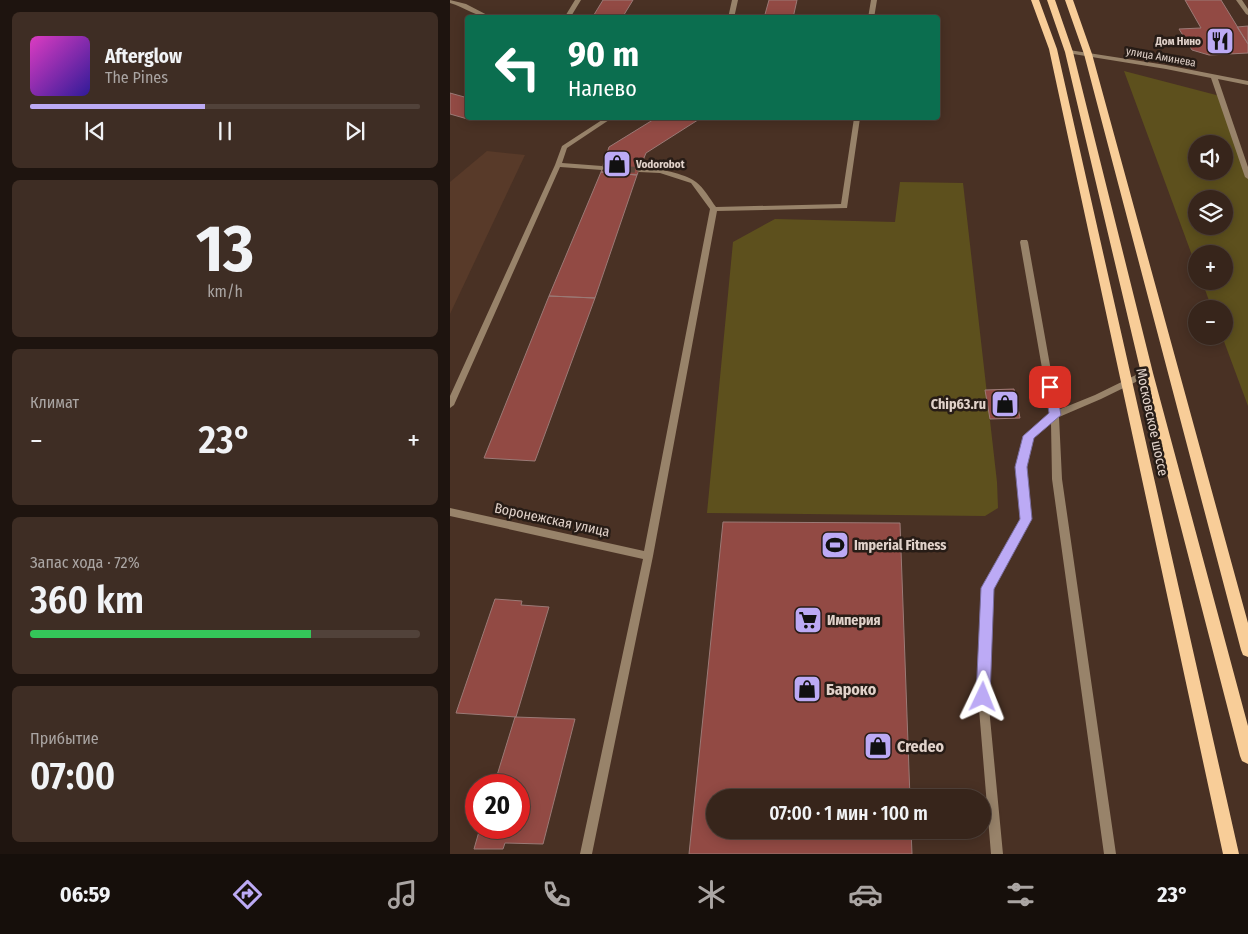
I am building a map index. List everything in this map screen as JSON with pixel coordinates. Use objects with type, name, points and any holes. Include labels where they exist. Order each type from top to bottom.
[{"type":"main road","name":"Московское шоссе","points":[[1034,0],[1052,49],[1128,382],[1231,854]]},
{"type":"main road","name":"Московское шоссе","points":[[1051,0],[1069,52],[1147,373],[1248,756]]},
{"type":"main road","points":[[1069,0],[1088,54],[1248,650]]},
{"type":"street","points":[[569,15],[578,0]]},
{"type":"street","points":[[732,15],[735,0]]},
{"type":"street","points":[[872,15],[874,0]]},
{"type":"street","points":[[1239,0],[1248,12]]},
{"type":"street","points":[[450,1],[464,5],[484,15]]},
{"type":"street","name":"улица Аминева","points":[[1069,52],[1248,83]]},
{"type":"street","points":[[1214,77],[1248,176]]},
{"type":"street","points":[[450,405],[558,165],[564,147],[606,120]]},
{"type":"street","points":[[714,209],[844,206],[857,120]]},
{"type":"street","points":[[558,165],[602,168]]},
{"type":"street","points":[[586,854],[648,556],[714,209],[692,182],[661,171],[639,170]]},
{"type":"street","points":[[1024,242],[1055,415],[1057,479],[1110,854]]},
{"type":"street","points":[[997,854],[983,697],[987,588],[1026,519],[1021,467],[1029,436],[1055,415],[1147,373]]},
{"type":"street","name":"Воронежская улица","points":[[450,512],[648,556]]},
{"type":"shaded area","points":[[1124,71],[1220,96],[1248,177],[1248,406],[1225,345],[1233,345],[1233,300],[1209,300],[1205,290],[1233,290],[1233,245],[1188,245]]},
{"type":"shaded area","points":[[487,151],[525,155],[450,314],[450,182]]},
{"type":"shaded area","points":[[900,182],[963,183],[997,482],[998,508],[985,516],[707,513],[733,242],[775,219],[895,222]]},
{"type":"building","points":[[603,0],[633,0],[624,15],[594,15]]},
{"type":"building","points":[[769,0],[797,0],[794,15],[765,15]]},
{"type":"building","points":[[1185,0],[1221,0],[1248,44],[1248,53],[1209,55],[1192,50],[1179,29],[1201,28]]},
{"type":"building","points":[[1248,26],[1248,44],[1237,27]]},
{"type":"building","points":[[450,93],[465,97],[465,118],[450,114]]},
{"type":"building","points":[[653,120],[698,120],[646,153],[637,175],[601,172],[609,147]]},
{"type":"building","points":[[601,172],[637,175],[595,298],[549,296]]},
{"type":"building","points":[[549,296],[595,298],[535,461],[484,458]]},
{"type":"building","points":[[1014,389],[1020,418],[990,419],[985,390]]},
{"type":"building","name":"Империя","points":[[723,522],[900,523],[910,789],[706,789],[706,839],[911,839],[912,854],[689,854]]},
{"type":"building","points":[[495,599],[522,601],[521,605],[549,607],[516,717],[456,713]]},
{"type":"building","points":[[515,717],[575,719],[543,844],[505,843],[503,849],[474,849],[477,839],[530,839],[530,774],[497,774]]},
{"type":"tunnel","points":[[602,168],[639,170]]},
{"type":"place","name":"Дом Нино","points":[[1220,41]]},
{"type":"place","name":"Vodorobot","points":[[617,164]]},
{"type":"place","name":"Chip63.ru","points":[[1005,404]]},
{"type":"place","name":"Imperial Fitness","points":[[835,545]]},
{"type":"place","name":"Империя","points":[[808,620]]},
{"type":"place","name":"Бароко","points":[[807,689]]},
{"type":"place","name":"Credeo","points":[[878,746]]},
{"type":"route","points":[[983,697],[987,588],[1026,519],[1021,467],[1029,436],[1055,415],[1050,387]]}]
